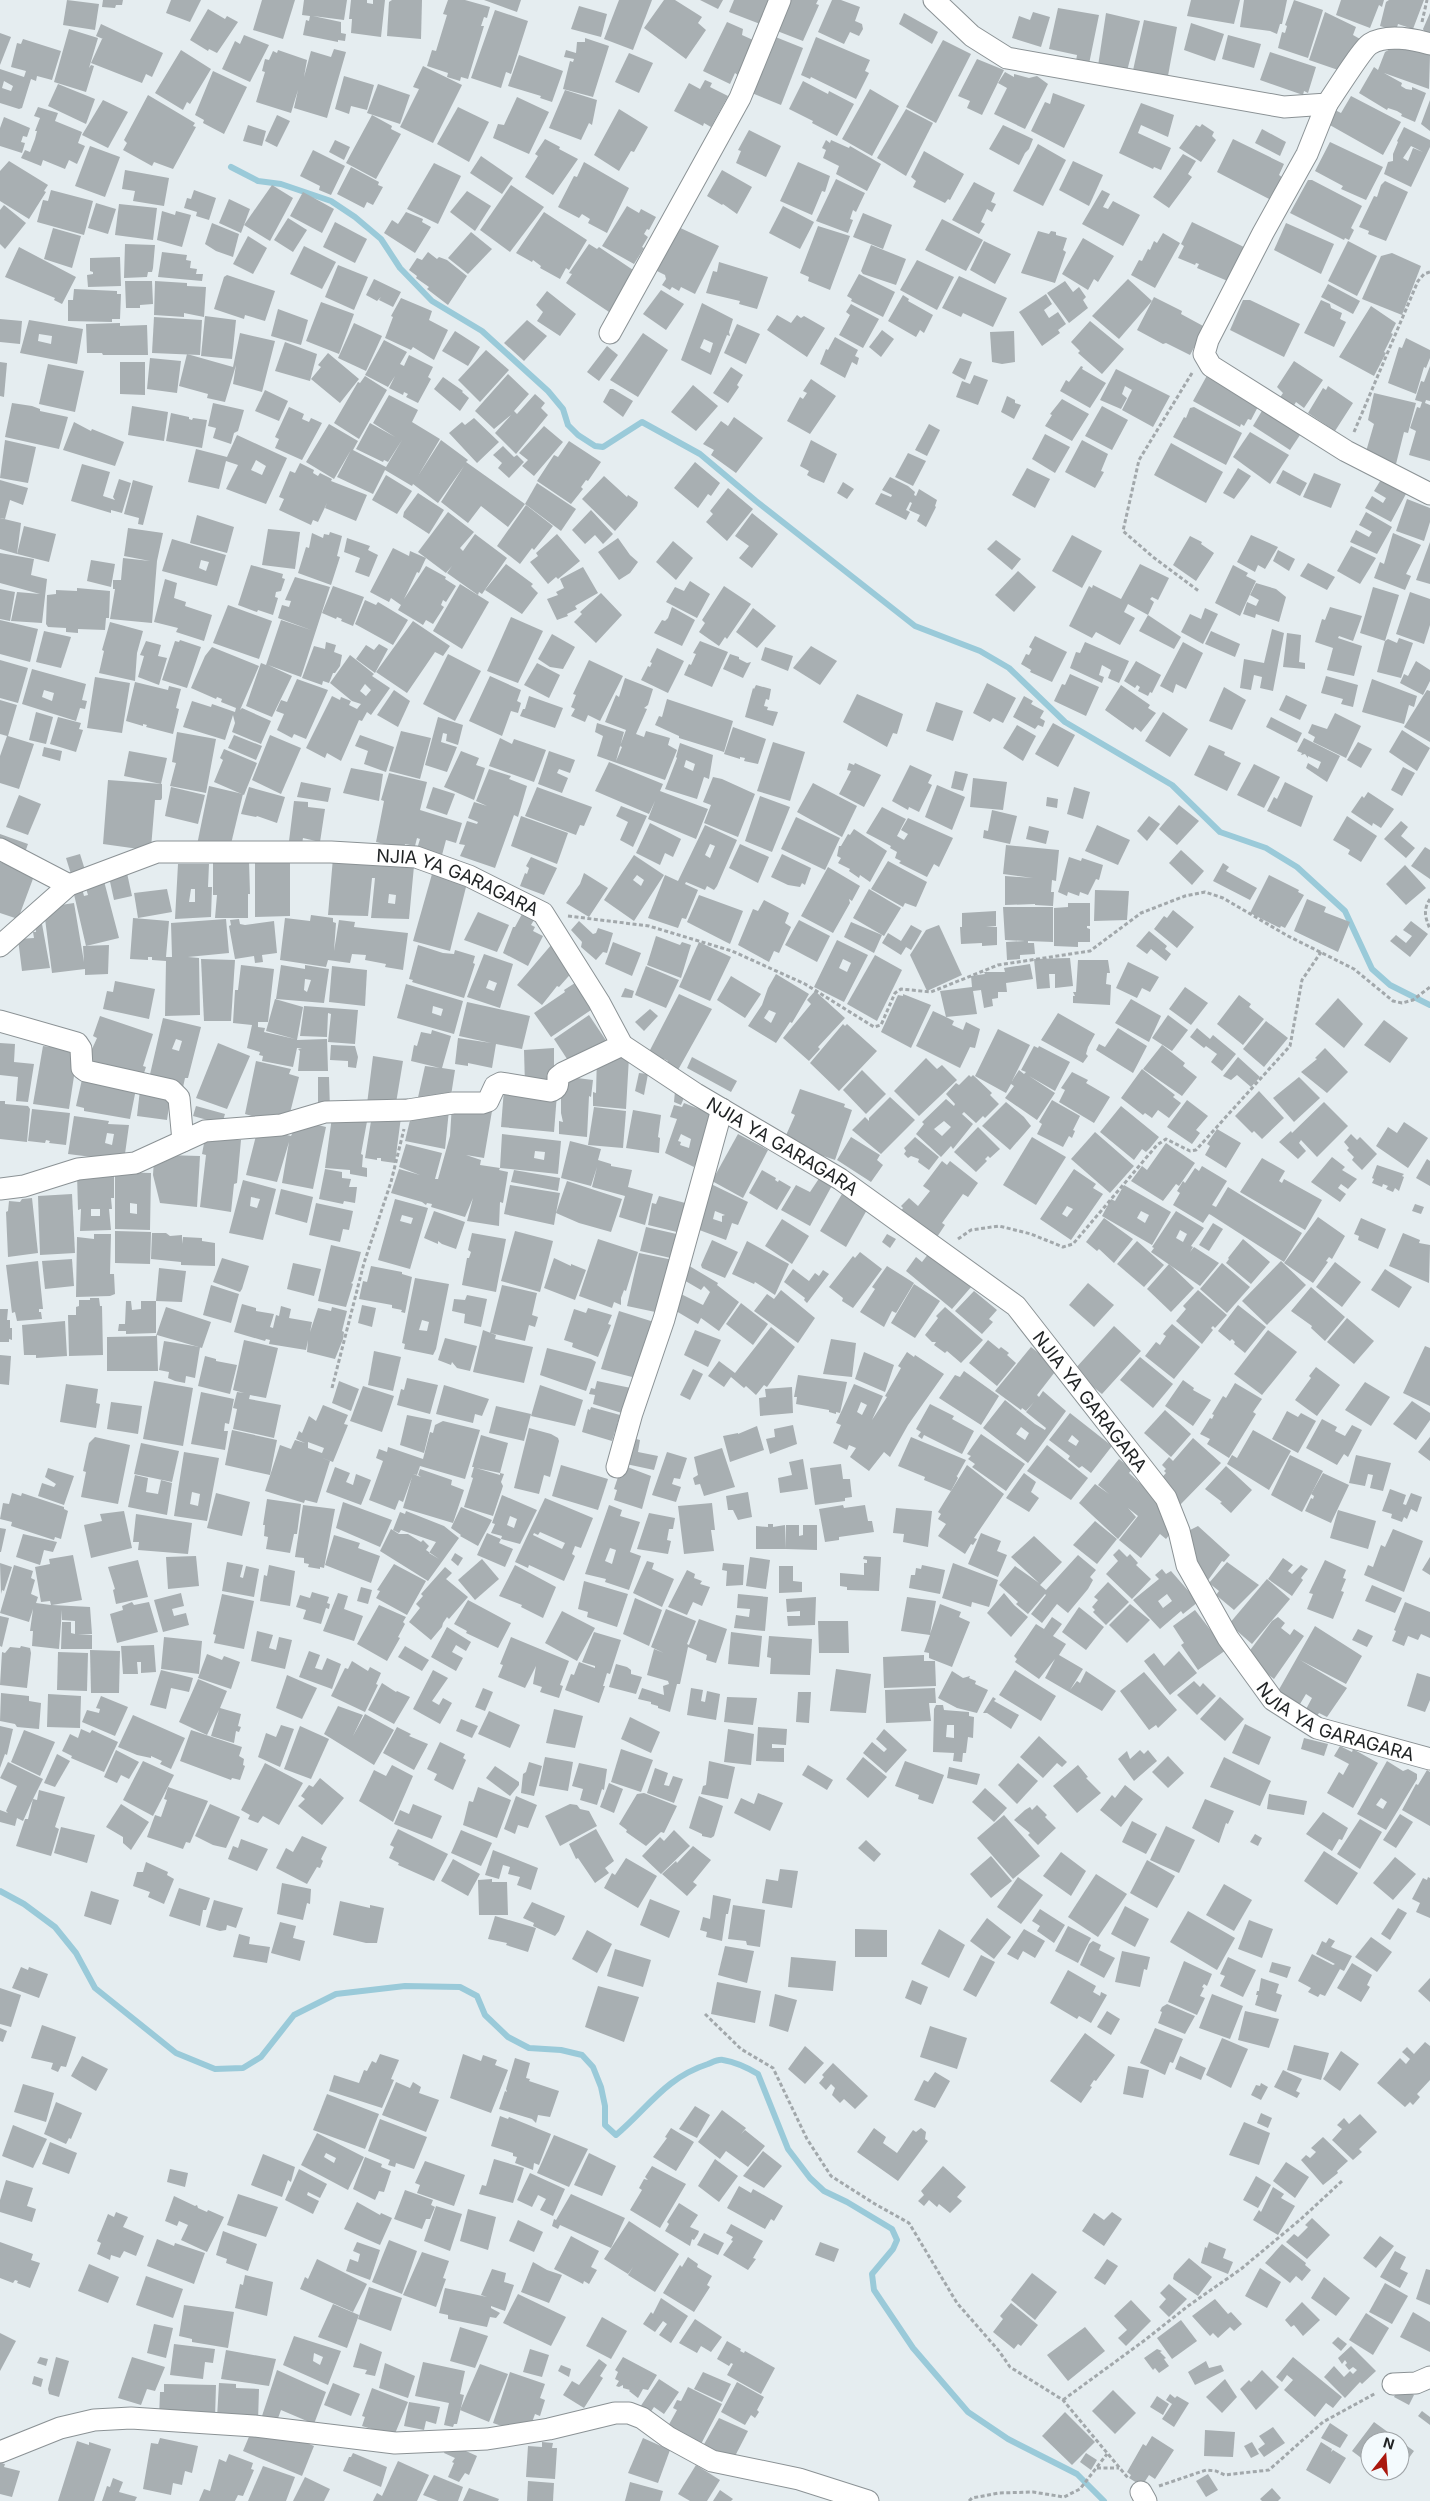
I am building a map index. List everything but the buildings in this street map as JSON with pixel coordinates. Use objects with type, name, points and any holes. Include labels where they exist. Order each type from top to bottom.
[{"type":"street","points":[[610,333],[740,98],[780,0]]},
{"type":"street","points":[[934,0],[972,36],[1007,58],[1284,107],[1327,104]]},
{"type":"street","points":[[1430,44],[1418,40],[1388,39],[1369,45],[1327,104],[1308,154],[1263,232],[1208,340],[1204,354],[1211,366],[1346,450],[1430,494]]},
{"type":"street","points":[[0,849],[70,885]]},
{"type":"street","name":"NJIA YA GARAGARA","points":[[0,946],[70,885],[158,852],[331,852],[416,857],[469,876],[543,912],[599,1002],[622,1045],[722,1109],[840,1179],[1016,1306],[1166,1498],[1179,1531],[1187,1565],[1228,1638],[1273,1700],[1317,1728],[1430,1759]]},
{"type":"street","points":[[0,1021],[77,1043],[81,1049],[82,1068],[86,1071],[171,1090],[179,1098],[183,1141]]},
{"type":"street","points":[[0,1189],[24,1186],[78,1169],[135,1163],[205,1131],[281,1125],[325,1112],[408,1110],[454,1103],[482,1103],[488,1101],[495,1086],[500,1083],[555,1090],[558,1086],[558,1077],[563,1073],[622,1045]]},
{"type":"street","points":[[617,1467],[632,1413],[664,1319],[722,1109]]},
{"type":"street","points":[[1393,2384],[1416,2383],[1430,2377]]},
{"type":"street","points":[[0,2452],[60,2428],[94,2420],[130,2418],[254,2426],[395,2443],[487,2439],[548,2429],[615,2413],[629,2414],[642,2418],[668,2437],[712,2460],[799,2479],[868,2501]]},
{"type":"path","points":[[1346,450],[1418,280],[1424,274],[1430,272]]},
{"type":"path","points":[[1200,592],[1153,557],[1123,531],[1139,460],[1204,354]]},
{"type":"path","points":[[543,912],[649,926],[732,951],[805,984],[874,1027],[881,1025],[895,992],[901,989],[931,992],[998,965],[1090,950],[1141,913],[1186,896],[1205,892],[1223,898],[1288,936],[1354,969],[1393,1001],[1402,1003],[1413,1000],[1430,987]]},
{"type":"path","points":[[1430,899],[1425,907],[1425,915],[1430,929]]},
{"type":"path","points":[[942,1252],[970,1230],[999,1226],[1031,1234],[1064,1247],[1073,1244],[1156,1145],[1166,1139],[1190,1150],[1196,1150],[1290,1046],[1302,980],[1320,952]]},
{"type":"path","points":[[332,1388],[364,1263],[402,1142],[408,1110]]},
{"type":"path","points":[[705,2014],[741,2049],[773,2068],[807,2139],[831,2176],[909,2223],[957,2304],[999,2351],[1010,2367],[1063,2400],[1143,2497],[1206,2470],[1216,2471],[1225,2475],[1268,2470],[1323,2422],[1393,2384]]},
{"type":"path","points":[[1063,2400],[1188,2306],[1241,2269],[1301,2219],[1342,2181]]},
{"type":"path","points":[[969,2501],[972,2498],[1008,2493],[1033,2492],[1064,2497],[1080,2489],[1107,2454]]},
{"type":"path","points":[[1096,2468],[1119,2468]]},
{"type":"waterway","points":[[231,167],[258,181],[281,184],[331,201],[355,217],[381,239],[400,268],[432,301],[482,331],[548,391],[563,409],[568,425],[578,435],[595,446],[603,447],[642,422],[700,454],[756,501],[915,626],[980,651],[1009,668],[1065,722],[1172,785],[1220,832],[1266,848],[1297,867],[1345,911],[1372,969],[1390,985],[1430,1005]]},
{"type":"waterway","points":[[0,1891],[24,1904],[55,1927],[76,1953],[95,1988],[176,2053],[215,2069],[243,2068],[261,2057],[294,2015],[336,1994],[405,1986],[460,1987],[477,1996],[485,2015],[508,2037],[529,2048],[561,2050],[582,2055],[593,2067],[601,2087],[605,2106],[605,2125],[616,2135],[658,2094],[680,2077],[693,2070],[721,2060],[737,2064],[758,2074],[788,2149],[810,2178],[824,2191],[847,2202],[892,2229],[897,2240],[893,2249],[872,2274],[874,2290],[913,2348],[968,2412],[1008,2439],[1077,2474],[1104,2501]]}]
